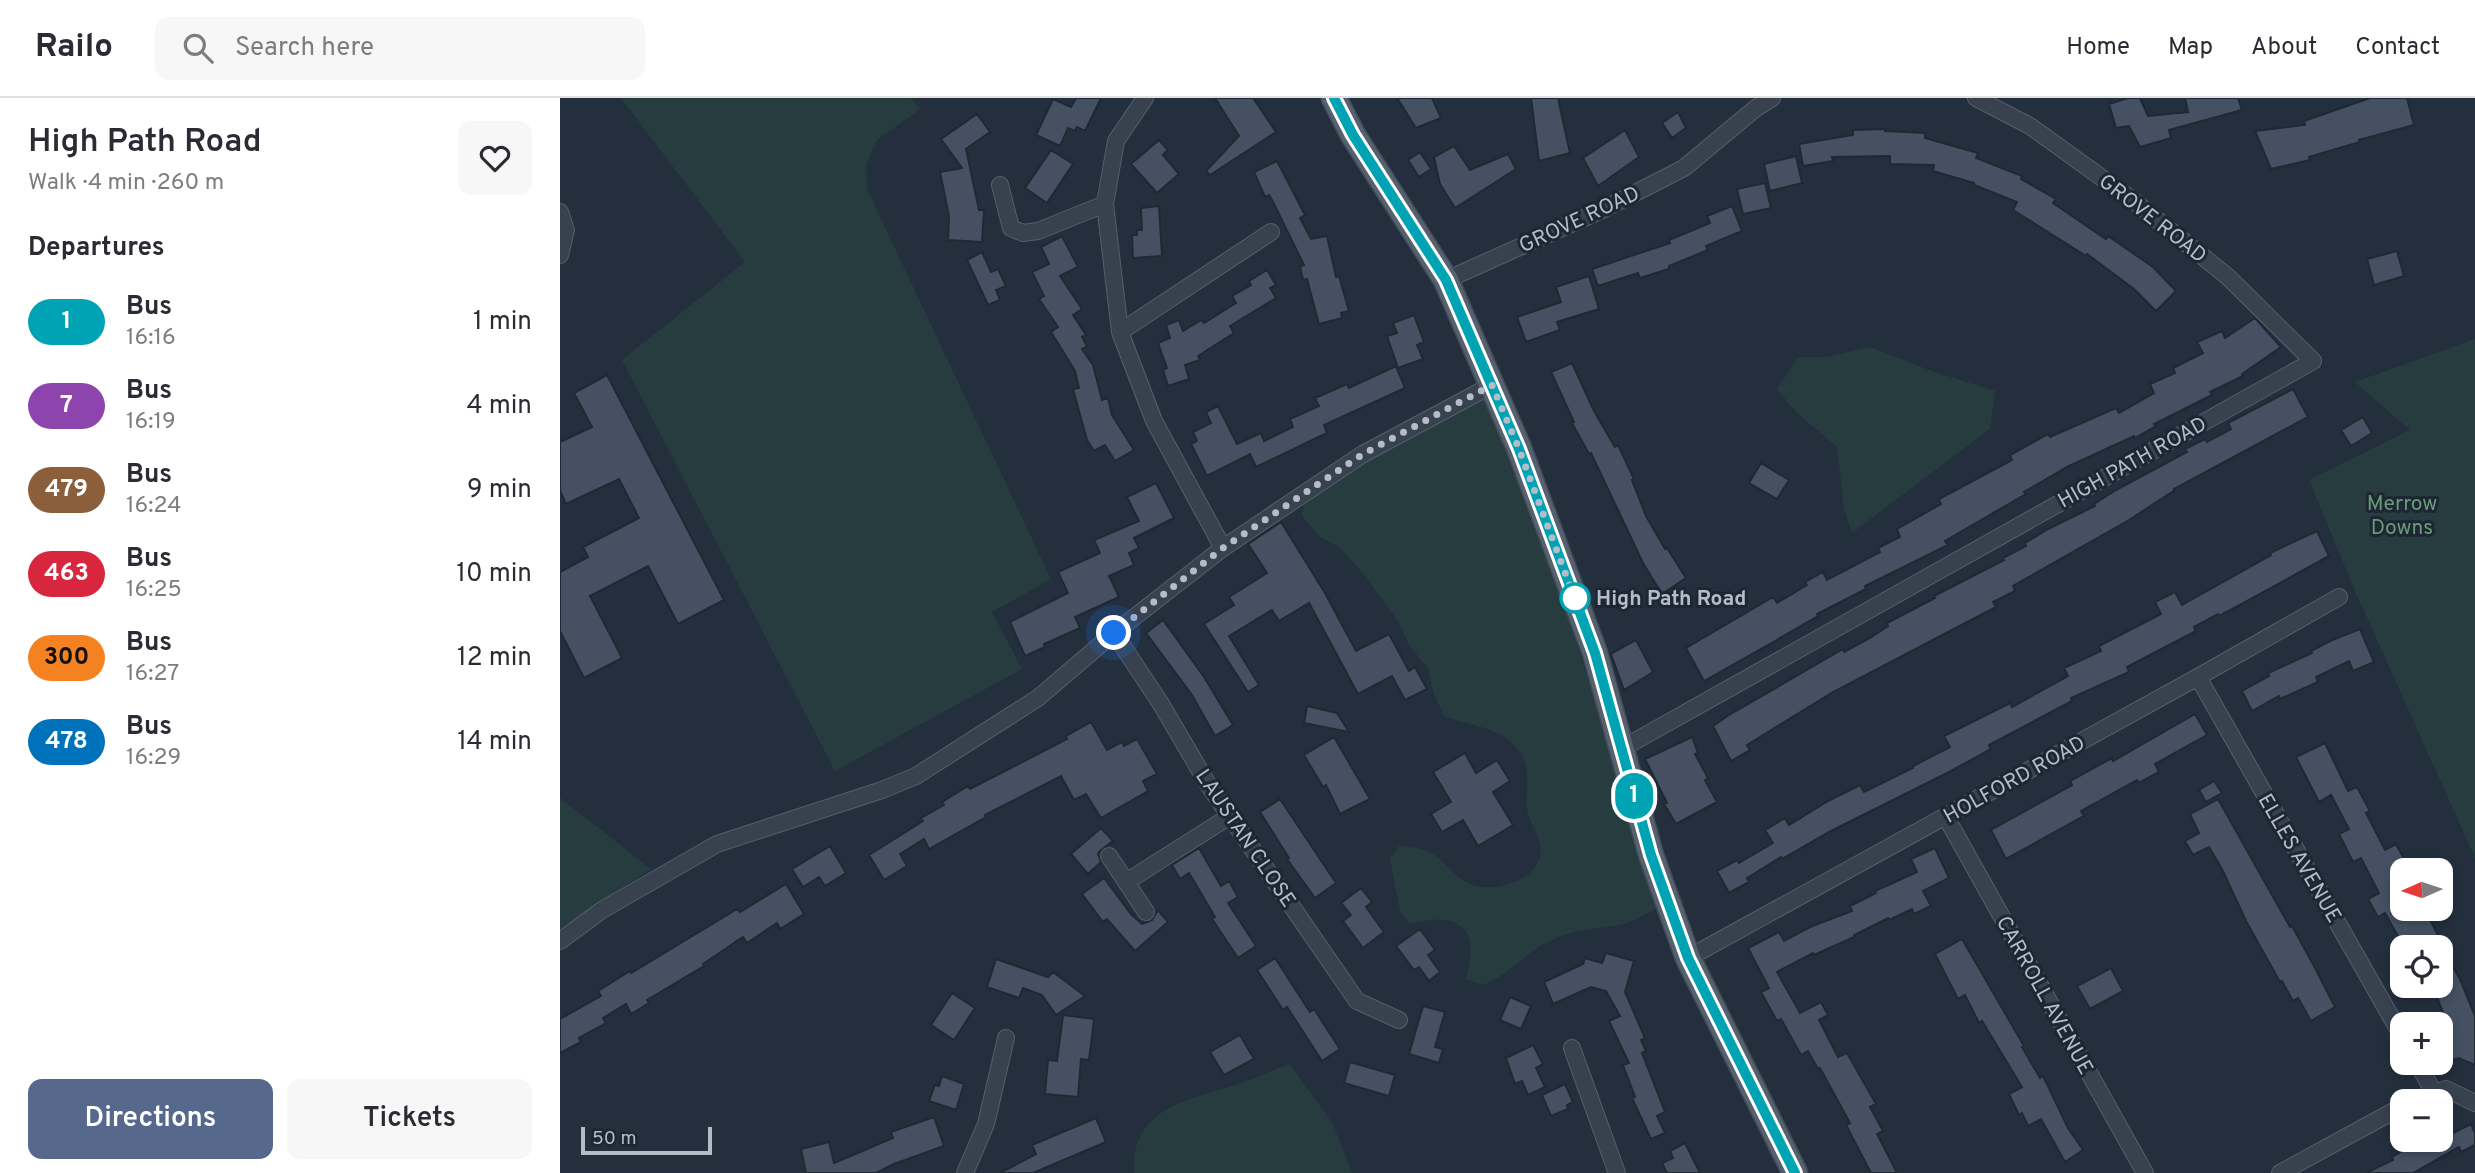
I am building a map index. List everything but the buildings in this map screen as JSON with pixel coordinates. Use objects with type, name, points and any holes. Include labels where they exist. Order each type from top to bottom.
[{"type":"main road","points":[[1334,98],[1353,135],[1446,280],[1492,385],[1519,449],[1595,653],[1651,855],[1688,958],[1795,1173]]},
{"type":"street","points":[[1145,98],[1116,141],[1105,204],[1121,331],[1154,421],[1223,548]]},
{"type":"street","name":"GROVE ROAD","points":[[1446,280],[1602,210],[1685,168],[1756,108],[1773,98]]},
{"type":"street","name":"GROVE ROAD","points":[[1976,98],[2030,126],[2134,201],[2228,277],[2314,360]]},
{"type":"street","points":[[1000,186],[1011,228],[1023,233],[1038,231],[1105,204]]},
{"type":"street","points":[[560,212],[566,230],[560,255]]},
{"type":"street","points":[[1121,331],[1271,232]]},
{"type":"street","name":"HIGH PATH ROAD","points":[[1621,749],[2314,360]]},
{"type":"street","points":[[560,942],[602,910],[717,844],[882,790],[916,776],[1038,698],[1114,633],[1223,548],[1363,454],[1492,385]]},
{"type":"street","name":"HOLFORD ROAD","points":[[1688,958],[2339,597]]},
{"type":"street","name":"LAUSTAN CLOSE","points":[[1114,633],[1161,704],[1209,786],[1357,1001],[1399,1020]]},
{"type":"street","name":"ELLES AVENUE","points":[[2198,677],[2390,1015]]},
{"type":"street","points":[[1126,881],[1230,816]]},
{"type":"street","name":"CARROLL AVENUE","points":[[1946,817],[2145,1173]]},
{"type":"street","points":[[1109,856],[1146,912]]},
{"type":"street","points":[[965,1173],[986,1124],[1006,1038]]},
{"type":"street","points":[[1572,1048],[1617,1173]]},
{"type":"street","points":[[2453,1092],[2475,1103]]},
{"type":"street","points":[[2280,1173],[2390,1113]]},
{"type":"green space","points":[[621,98],[911,98],[920,109],[877,140],[866,165],[867,189],[1051,579],[992,612],[1022,669],[835,771],[622,360],[745,262]]},
{"type":"green space","name":"Merrow Downs","points":[[2475,339],[2475,858],[2355,591],[2309,480],[2410,430],[2355,382]]},
{"type":"green space","points":[[1870,347],[1995,391],[1990,429],[1852,533],[1844,509],[1837,447],[1796,412],[1777,389],[1798,357],[1826,357]]},
{"type":"green space","points":[[1483,389],[1573,632],[1659,908],[1624,924],[1560,937],[1532,951],[1500,976],[1482,985],[1466,979],[1471,951],[1463,928],[1440,920],[1409,923],[1400,911],[1390,859],[1399,846],[1422,849],[1434,855],[1465,882],[1481,887],[1510,884],[1527,875],[1534,869],[1541,853],[1539,839],[1527,808],[1526,766],[1519,751],[1498,733],[1444,716],[1434,694],[1428,668],[1409,645],[1398,621],[1339,547],[1320,537],[1302,516],[1305,493]]},
{"type":"green space","points":[[560,798],[651,869],[560,929]]},
{"type":"green space","points":[[1290,1064],[1333,1124],[1352,1173],[1134,1173],[1136,1150],[1143,1132],[1154,1118],[1187,1100]]},
{"type":"bus line","name":"1","points":[[1334,98],[1353,135],[1446,280],[1519,449],[1595,653],[1651,855],[1688,958],[1795,1173]]},
{"type":"place","name":"High Path Road","points":[[1575,598]]},
{"type":"route","points":[[1114,633],[1223,548],[1363,454],[1492,385],[1576,602],[1575,598]]}]
